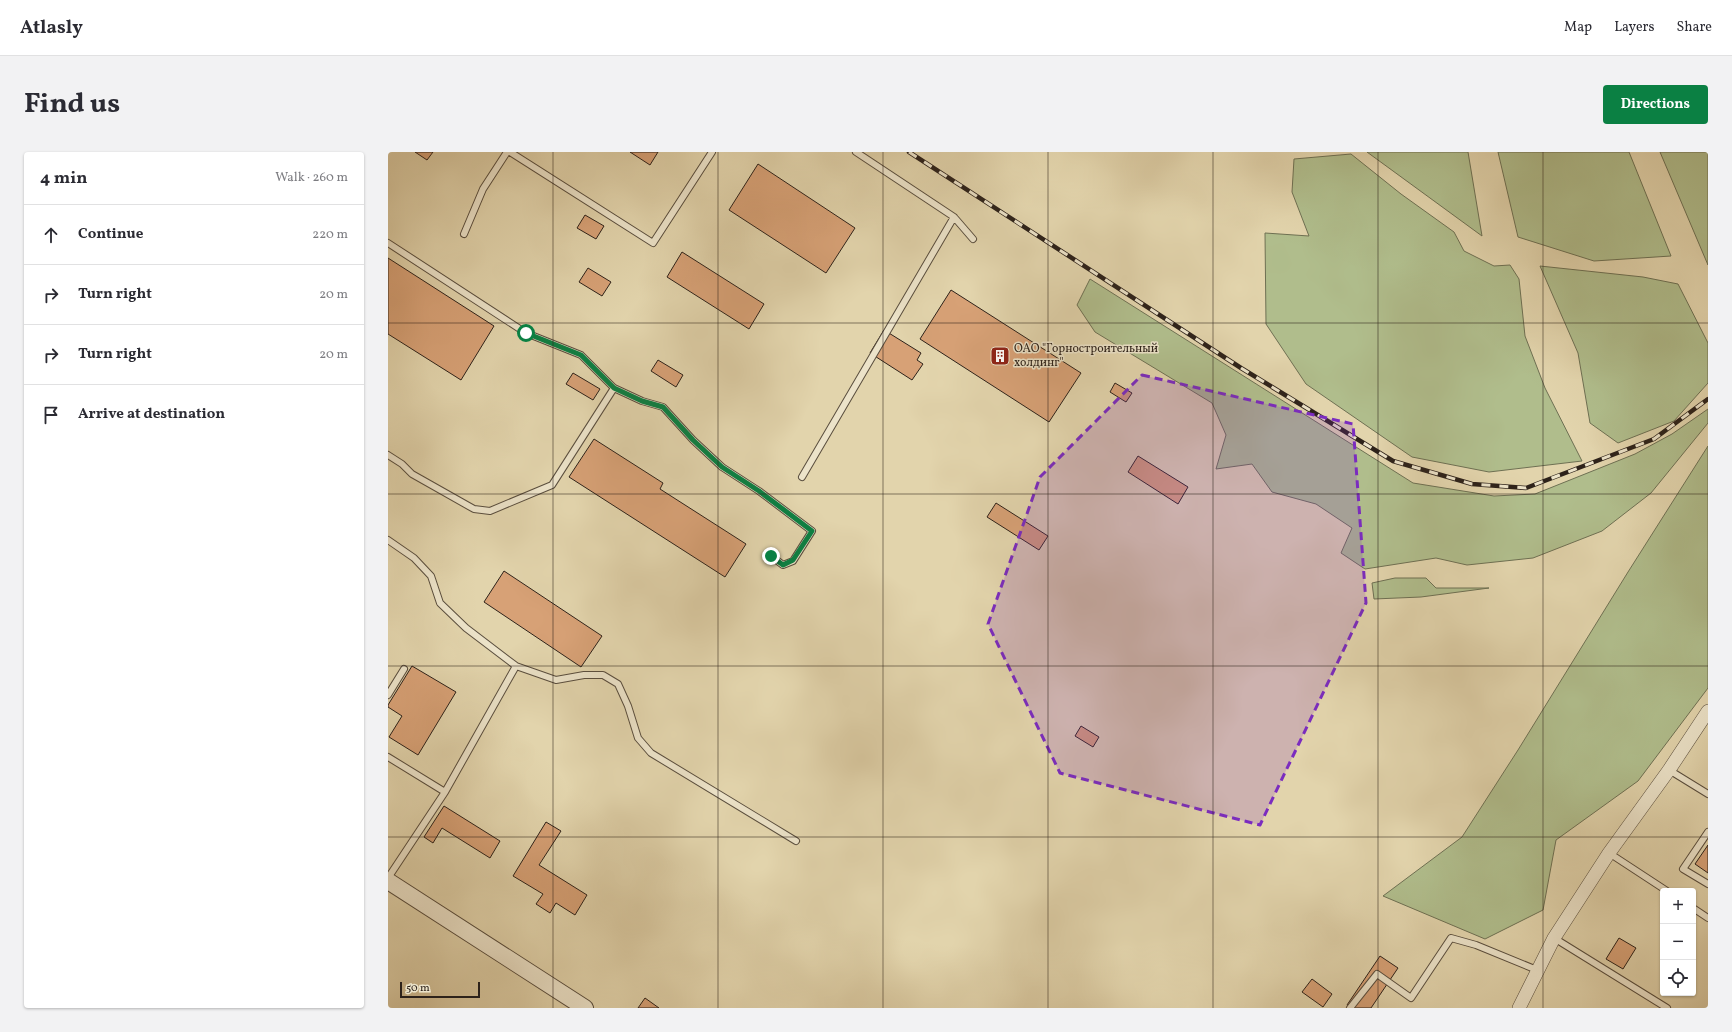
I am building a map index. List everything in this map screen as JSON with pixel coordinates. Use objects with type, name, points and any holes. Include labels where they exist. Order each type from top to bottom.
[{"type":"street","points":[[1519,1008],[1554,938],[1609,853],[1669,770],[1708,711]]},
{"type":"street","points":[[388,880],[585,1008]]},
{"type":"lane","points":[[464,234],[482,189],[508,152],[653,243],[712,152]]},
{"type":"lane","points":[[856,152],[954,217],[973,239]]},
{"type":"lane","points":[[802,477],[954,217]]},
{"type":"lane","points":[[388,243],[526,333],[581,355],[614,388],[642,401],[663,407],[693,440],[722,467],[759,491],[812,531],[793,560],[783,565],[771,556]]},
{"type":"lane","points":[[388,455],[402,464],[412,474],[474,509],[490,511],[552,485],[614,388]]},
{"type":"lane","points":[[388,540],[414,558],[431,576],[440,603],[466,628],[516,666],[556,680],[584,675],[603,675],[618,684],[628,706],[638,738],[650,753],[796,841]]},
{"type":"lane","points":[[388,880],[444,792],[516,666]]},
{"type":"lane","points":[[388,695],[404,669]]},
{"type":"lane","points":[[388,757],[444,792]]},
{"type":"lane","points":[[1669,770],[1708,794]]},
{"type":"lane","points":[[1708,832],[1682,869],[1708,884]]},
{"type":"lane","points":[[1609,853],[1662,888]]},
{"type":"lane","points":[[1696,910],[1708,918]]},
{"type":"lane","points":[[1350,1008],[1376,974],[1411,998],[1451,938],[1476,945],[1537,970]]},
{"type":"lane","points":[[1554,938],[1667,1008]]},
{"type":"highlighted area","points":[[1142,375],[1353,424],[1366,603],[1260,825],[1060,773],[988,624],[1040,477]]},
{"type":"green space","points":[[1367,152],[1468,152],[1482,236]]},
{"type":"green space","points":[[1498,152],[1629,152],[1671,256],[1594,261],[1518,237]]},
{"type":"green space","points":[[1660,152],[1708,152],[1708,265]]},
{"type":"green space","points":[[1351,154],[1401,194],[1454,232],[1464,251],[1494,266],[1510,265],[1519,279],[1525,336],[1545,388],[1582,461],[1489,472],[1412,457],[1306,384],[1266,324],[1265,233],[1309,236],[1292,192],[1294,159]]},
{"type":"green space","points":[[1540,266],[1643,277],[1678,284],[1708,343],[1708,383],[1674,421],[1618,443],[1590,423],[1578,353]]},
{"type":"green space","points":[[1090,279],[1413,483],[1494,496],[1535,494],[1635,454],[1672,434],[1708,409],[1708,423],[1651,493],[1602,531],[1533,558],[1467,565],[1436,558],[1365,569],[1341,553],[1352,528],[1316,504],[1272,492],[1252,464],[1216,469],[1226,435],[1212,403],[1095,332],[1077,305]]},
{"type":"green space","points":[[1708,446],[1708,688],[1638,781],[1556,840],[1543,910],[1485,939],[1383,896],[1462,837]]},
{"type":"green space","points":[[1395,578],[1426,578],[1436,588],[1489,588],[1421,597],[1374,599],[1372,583]]},
{"type":"building","points":[[415,152],[433,152],[427,160]]},
{"type":"building","points":[[630,152],[658,152],[650,165]]},
{"type":"building","points":[[758,164],[855,228],[826,273],[729,210]]},
{"type":"building","points":[[585,215],[604,226],[596,239],[577,228]]},
{"type":"building","points":[[682,252],[764,304],[749,329],[667,277]]},
{"type":"building","points":[[388,258],[494,326],[461,380],[388,334]]},
{"type":"building","points":[[588,268],[611,282],[602,296],[579,282]]},
{"type":"building","name":"ОАО \"Горностроительный холдинг\"","points":[[951,290],[1081,373],[1049,422],[920,339]]},
{"type":"building","points":[[884,330],[921,353],[917,360],[923,364],[912,380],[870,353]]},
{"type":"building","points":[[658,360],[683,375],[676,387],[651,371]]},
{"type":"building","points":[[573,373],[600,389],[593,400],[566,384]]},
{"type":"building","points":[[1115,383],[1132,393],[1126,402],[1110,392]]},
{"type":"building","points":[[594,439],[663,483],[660,489],[746,544],[725,577],[569,477]]},
{"type":"building","points":[[1138,456],[1188,487],[1178,504],[1128,472]]},
{"type":"building","points":[[996,503],[1048,536],[1039,550],[987,517]]},
{"type":"building","points":[[504,571],[602,636],[581,667],[484,602]]},
{"type":"building","points":[[412,666],[456,692],[418,755],[389,737],[402,716],[388,707],[388,705]]},
{"type":"building","points":[[1081,726],[1099,737],[1093,747],[1075,736]]},
{"type":"building","points":[[444,806],[500,841],[490,858],[442,828],[433,843],[424,837]]},
{"type":"building","points":[[546,822],[561,831],[539,865],[587,895],[575,915],[556,903],[550,913],[536,904],[543,894],[513,876]]},
{"type":"building","points":[[1708,845],[1708,873],[1695,864]]},
{"type":"building","points":[[1619,938],[1636,948],[1623,969],[1606,959]]},
{"type":"building","points":[[1380,956],[1398,968],[1371,1008],[1352,1008],[1347,1005]]},
{"type":"building","points":[[1312,979],[1332,994],[1323,1007],[1302,992]]},
{"type":"building","points":[[645,998],[659,1008],[638,1008]]},
{"type":"railway","points":[[909,152],[1241,368],[1393,461],[1472,484],[1526,488],[1654,439],[1708,399]]},
{"type":"place","name":"ОАО \"Горностроительный холдинг\"","points":[[1000,356]]},
{"type":"route","points":[[526,333],[581,355],[614,388],[642,401],[663,407],[693,440],[722,467],[759,491],[812,531],[793,560],[783,565],[771,556]]}]
